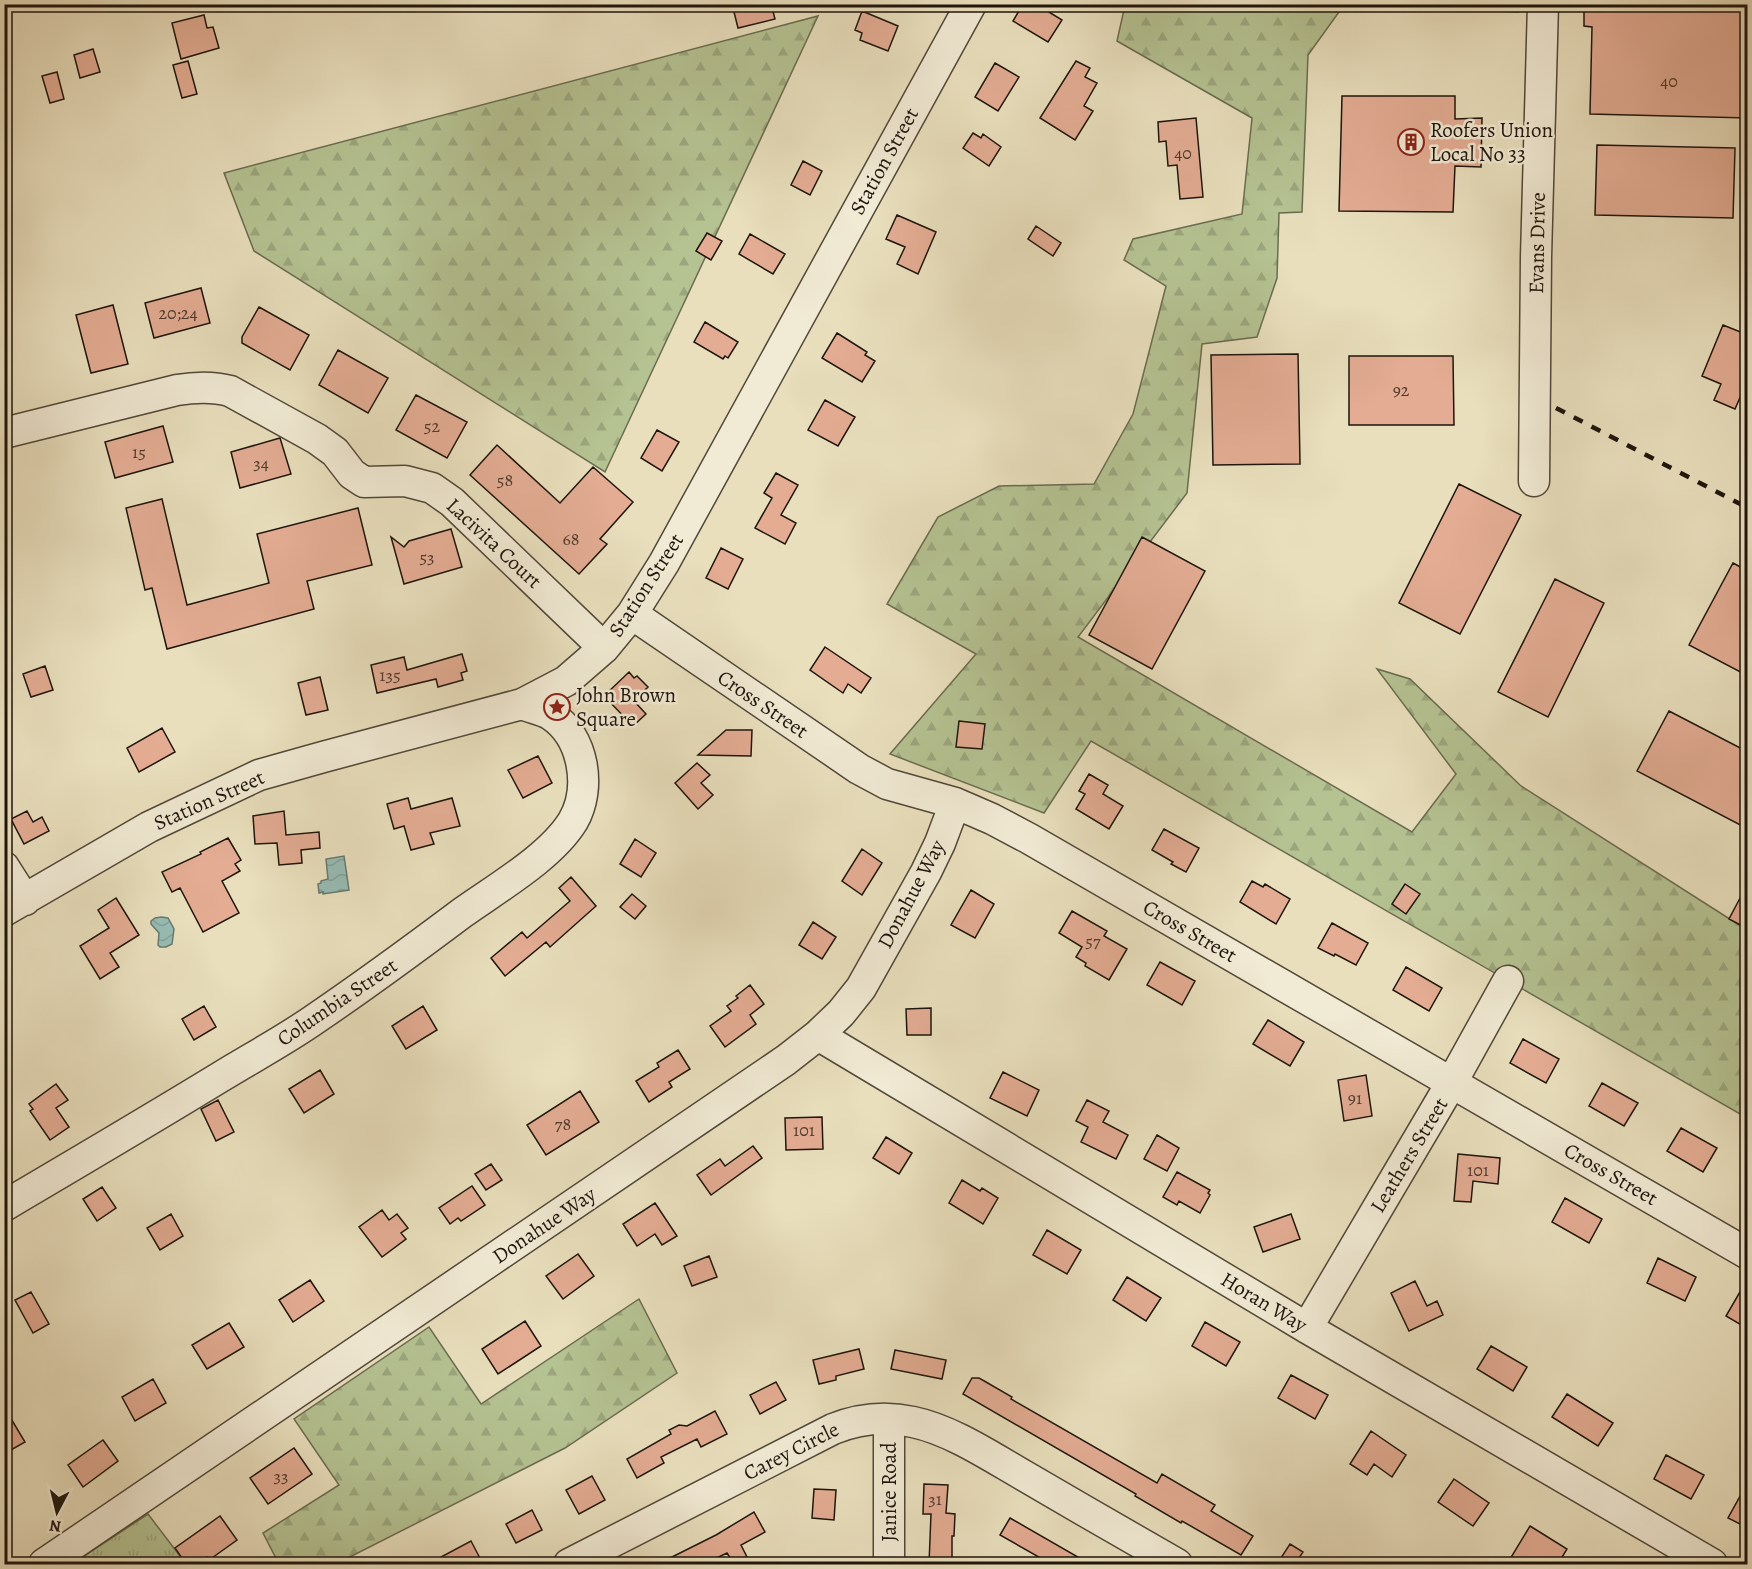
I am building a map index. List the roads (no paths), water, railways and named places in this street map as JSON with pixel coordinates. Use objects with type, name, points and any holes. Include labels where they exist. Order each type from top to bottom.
[{"type":"street","name":"Station Street","points":[[15,906],[149,826],[259,776],[522,704],[566,681],[604,648],[632,614],[664,563],[971,4]]},
{"type":"street","name":"Evans Drive","points":[[1533,482],[1543,4]]},
{"type":"street","name":"Lacivita Court","points":[[4,433],[177,390],[206,387],[230,391],[317,439],[335,452],[352,474],[364,482],[405,480],[432,488],[458,508],[604,648]]},
{"type":"street","name":"Cross Street","points":[[632,614],[860,770],[887,784],[955,803],[1028,838],[1748,1254]]},
{"type":"street","name":"Columbia Street","points":[[4,1206],[314,1020],[540,856],[572,823],[579,810],[584,792],[584,776],[578,751],[570,734],[564,709],[566,681]]},
{"type":"street","name":"Columbia Street","points":[[522,704],[549,714],[570,734]]},
{"type":"street","name":"Donahue Way","points":[[44,1564],[786,1060],[818,1035],[841,1013],[861,988],[926,872],[955,803]]},
{"type":"street","points":[[4,867],[15,906]]},
{"type":"street","name":"Leathers Street","points":[[1306,1328],[1452,1082],[1508,981]]},
{"type":"street","name":"Horan Way","points":[[818,1035],[1306,1328],[1712,1564]]},
{"type":"street","name":"Carey Circle","points":[[569,1564],[833,1428],[851,1422],[873,1419],[911,1421],[935,1428],[986,1454],[1177,1564]]},
{"type":"street","name":"Janice Road","points":[[889,1420],[889,1564]]},
{"type":"water","points":[[344,856],[349,890],[319,893],[318,884],[328,879],[326,859]]},
{"type":"water","points":[[155,918],[168,918],[174,929],[172,944],[166,947],[158,945],[159,933],[151,924]]},
{"type":"railway","points":[[1556,408],[1748,508]]},
{"type":"place","name":"Roofers Union Local No 33","points":[[1411,142]]},
{"type":"place","name":"John Brown Square","points":[[557,707]]}]
